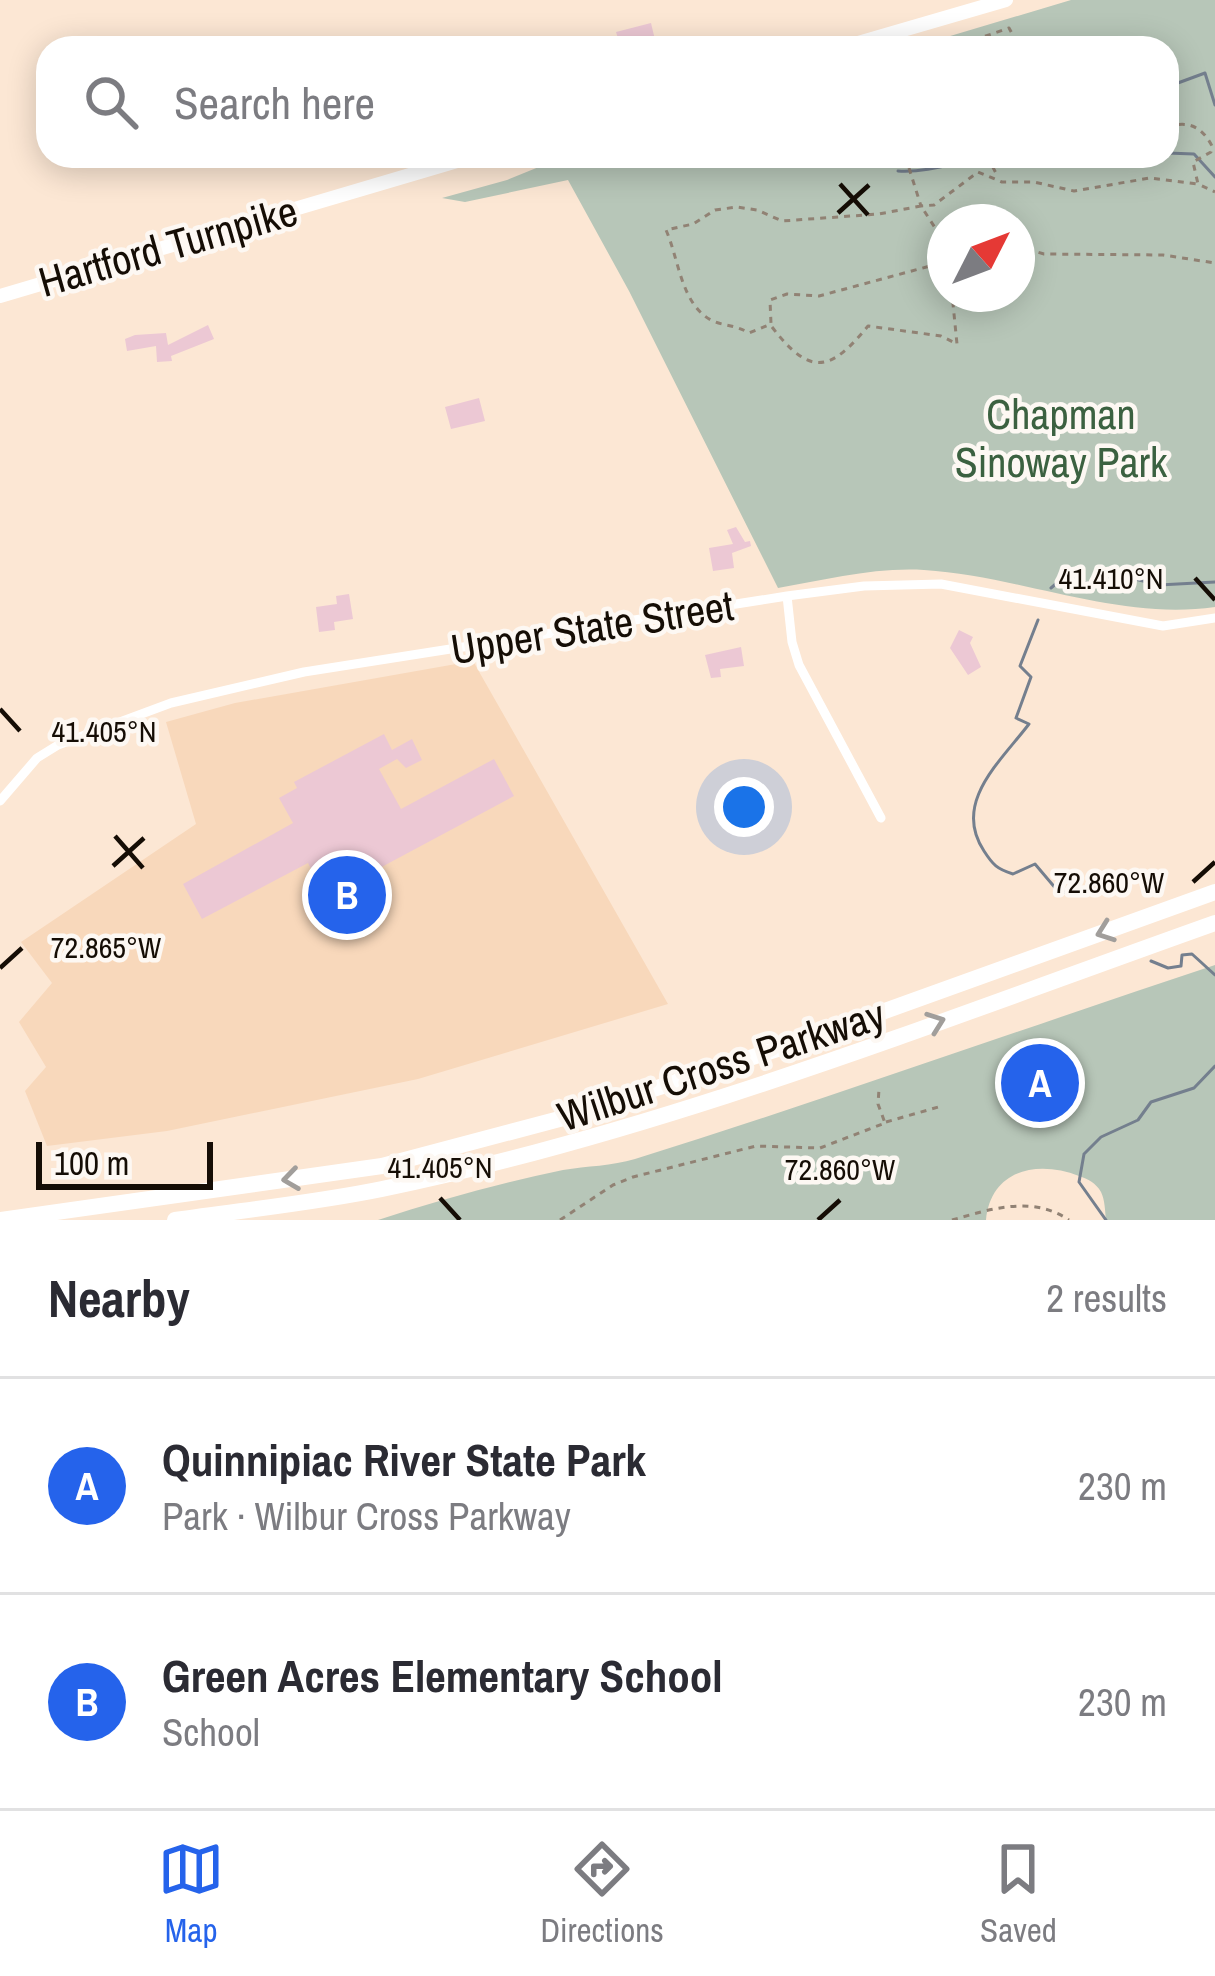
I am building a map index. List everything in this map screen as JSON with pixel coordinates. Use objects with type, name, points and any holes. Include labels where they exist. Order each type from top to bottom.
[{"type":"highway","name":"Wilbur Cross Parkway","points":[[0,1220],[382,1166],[544,1124],[796,1043],[1215,892]]},
{"type":"highway","name":"Wilbur Cross Parkway","points":[[175,1220],[381,1190],[588,1137],[816,1064],[1215,923]]},
{"type":"main road","points":[[882,36],[1006,0]]},
{"type":"main road","name":"Hartford Turnpike","points":[[0,296],[433,168]]},
{"type":"street","name":"Upper State Street","points":[[0,801],[38,758],[58,745],[181,700],[324,668],[787,596],[864,586],[940,584],[1163,626],[1215,618]]},
{"type":"street","points":[[787,596],[799,665],[881,818]]},
{"type":"path","points":[[985,36],[1009,28],[1013,36]]},
{"type":"path","points":[[1179,123],[1203,131],[1212,146],[1211,152],[1193,162],[1198,184]]},
{"type":"path","points":[[909,168],[927,216]]},
{"type":"path","points":[[993,168],[998,180]]},
{"type":"path","points":[[771,324],[749,333],[701,312],[691,302],[666,230],[693,224],[716,210],[737,207],[782,221],[934,205],[977,172],[998,180],[1074,191],[1150,178],[1198,184],[1215,193]]},
{"type":"path","points":[[1035,251],[1163,255],[1215,263]]},
{"type":"path","points":[[927,266],[819,296],[788,294],[770,300],[771,324],[802,357],[820,363],[837,361],[868,326],[941,336],[957,344],[954,312]]},
{"type":"path","points":[[879,1089],[885,1123]]},
{"type":"path","points":[[560,1220],[614,1184],[633,1177],[756,1146],[820,1148],[942,1106]]},
{"type":"path","points":[[952,1220],[1014,1204],[1058,1213],[1069,1220]]},
{"type":"shaded area","points":[[473,661],[668,1004],[418,1079],[167,1131],[47,1146],[25,1091],[46,1067],[19,1022],[52,983],[21,942],[196,824],[166,722],[235,703]]},
{"type":"green space","name":"Chapman Sinoway Park","points":[[1071,0],[1215,0],[1215,607],[1142,608],[924,570],[869,572],[778,588],[568,180],[465,202],[442,198],[536,168],[1179,168],[1179,36],[950,36]]},
{"type":"green space","points":[[1215,965],[1215,1220],[1106,1220],[1102,1195],[1094,1184],[1063,1171],[1033,1169],[1007,1179],[997,1189],[986,1220],[378,1220],[516,1180],[635,1159]]},
{"type":"building","points":[[651,23],[654,36],[617,36],[616,32]]},
{"type":"building","points":[[208,325],[214,339],[171,356],[172,361],[157,362],[156,346],[127,351],[125,339],[135,335],[166,333],[168,345]]},
{"type":"building","points":[[479,398],[485,421],[451,429],[445,407]]},
{"type":"building","points":[[736,527],[751,546],[732,553],[734,568],[713,571],[709,548],[733,544],[727,530]]},
{"type":"building","points":[[349,594],[353,619],[334,622],[335,630],[319,632],[316,607],[337,604],[336,596]]},
{"type":"building","points":[[959,630],[973,637],[970,643],[981,667],[968,675],[950,648]]},
{"type":"building","points":[[741,647],[744,666],[720,669],[721,677],[711,678],[705,655]]},
{"type":"building","points":[[384,734],[392,750],[412,739],[422,760],[406,768],[397,759],[379,769],[401,809],[494,759],[514,796],[376,870],[354,884],[357,890],[330,904],[308,863],[202,919],[183,884],[293,823],[279,798],[297,788],[294,782]]},
{"type":"waterway","points":[[1179,83],[1205,73],[1215,105]]},
{"type":"waterway","points":[[1179,153],[1194,154],[1215,177]]},
{"type":"waterway","points":[[898,171],[934,168]]},
{"type":"waterway","points":[[1051,588],[1058,582],[1100,583],[1111,573],[1159,585],[1215,582]]},
{"type":"waterway","points":[[1038,620],[1020,666],[1031,677],[1016,718],[1029,724],[984,784],[973,816],[987,856],[999,868],[1013,874],[1035,864],[1057,890],[1074,895]]},
{"type":"waterway","points":[[1151,961],[1168,968],[1181,966],[1182,955],[1192,954],[1215,975]]},
{"type":"waterway","points":[[1106,1220],[1079,1182],[1084,1154],[1101,1137],[1138,1120],[1151,1102],[1194,1088],[1215,1066]]},
{"type":"place","name":"Green Acres Elementary School","points":[[347,895]]},
{"type":"place","name":"Quinnipiac River State Park","points":[[1040,1083]]}]
